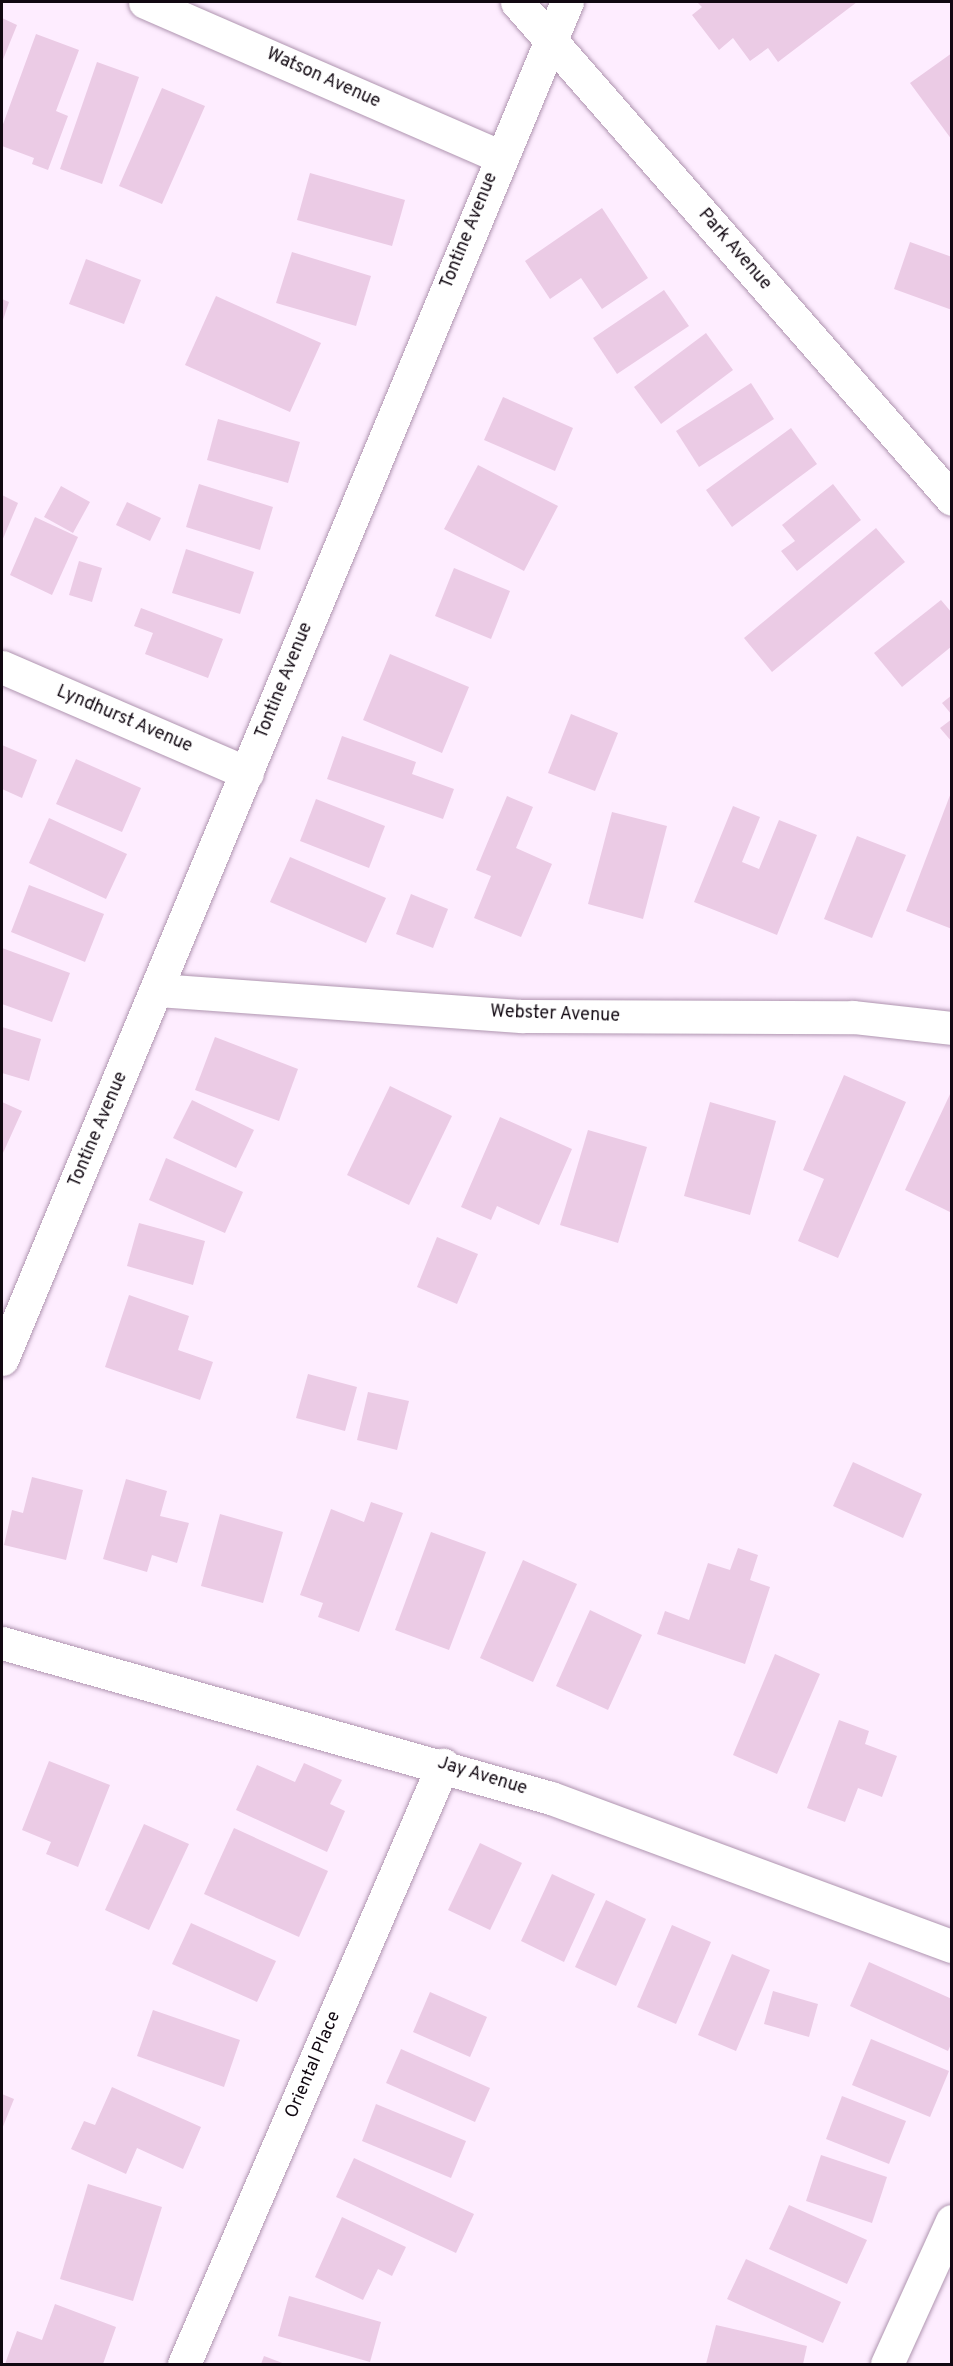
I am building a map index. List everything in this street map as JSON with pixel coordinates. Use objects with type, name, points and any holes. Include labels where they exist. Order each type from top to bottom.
[{"type":"street","name":"Watson Avenue","points":[[145,2],[501,157]]},
{"type":"street","name":"Park Avenue","points":[[517,2],[951,499]]},
{"type":"street","name":"Tontine Avenue","points":[[2,1359],[158,990],[567,2]]},
{"type":"street","name":"Lyndhurst Avenue","points":[[2,667],[247,773]]},
{"type":"street","name":"Webster Avenue","points":[[158,990],[523,1016],[853,1017],[951,1028]]},
{"type":"street","name":"Jay Avenue","points":[[2,1643],[443,1765],[551,1798],[951,1946]]},
{"type":"street","name":"Oriental Place","points":[[184,2364],[443,1765]]},
{"type":"street","points":[[887,2364],[951,2221]]},
{"type":"building","points":[[697,2],[857,2],[778,62],[768,48],[750,61],[733,38],[719,50],[692,15],[702,7]]},
{"type":"building","points":[[2,18],[17,25],[2,62]]},
{"type":"building","points":[[36,34],[79,50],[56,111],[68,116],[48,170],[32,164],[34,158],[2,146],[2,127]]},
{"type":"building","points":[[952,53],[952,140],[910,83]]},
{"type":"building","points":[[97,62],[139,77],[102,184],[60,169]]},
{"type":"building","points":[[162,88],[205,106],[162,204],[119,186]]},
{"type":"building","points":[[310,173],[405,200],[392,246],[297,220]]},
{"type":"building","points":[[602,208],[648,278],[602,309],[581,278],[550,299],[525,261]]},
{"type":"building","points":[[910,242],[952,257],[952,310],[894,289]]},
{"type":"building","points":[[292,252],[371,276],[356,326],[276,303]]},
{"type":"building","points":[[86,259],[141,280],[124,324],[69,304]]},
{"type":"building","points":[[664,290],[689,326],[617,374],[593,338]]},
{"type":"building","points":[[216,296],[321,343],[290,412],[185,365]]},
{"type":"building","points":[[2,299],[9,302],[2,323]]},
{"type":"building","points":[[706,333],[733,370],[661,424],[634,387]]},
{"type":"building","points":[[751,383],[774,419],[699,467],[676,431]]},
{"type":"building","points":[[503,397],[573,428],[555,471],[484,440]]},
{"type":"building","points":[[218,419],[300,442],[288,483],[207,460]]},
{"type":"building","points":[[791,428],[817,464],[732,527],[706,490]]},
{"type":"building","points":[[478,465],[558,506],[524,571],[444,529]]},
{"type":"building","points":[[199,484],[273,507],[260,550],[186,527]]},
{"type":"building","points":[[833,484],[861,520],[797,571],[781,551],[795,541],[782,525]]},
{"type":"building","points":[[61,486],[90,502],[73,533],[44,517]]},
{"type":"building","points":[[2,495],[18,503],[2,541]]},
{"type":"building","points":[[127,502],[161,518],[150,541],[116,525]]},
{"type":"building","points":[[35,517],[78,537],[52,595],[10,575]]},
{"type":"building","points":[[876,528],[905,562],[772,672],[744,638]]},
{"type":"building","points":[[186,549],[254,572],[240,614],[172,593]]},
{"type":"building","points":[[79,561],[102,568],[92,602],[69,595]]},
{"type":"building","points":[[454,568],[510,591],[491,639],[435,616]]},
{"type":"building","points":[[941,600],[952,613],[952,646],[902,687],[874,653]]},
{"type":"building","points":[[141,608],[223,639],[208,678],[145,654],[153,633],[134,626]]},
{"type":"building","points":[[390,654],[469,687],[442,753],[363,720]]},
{"type":"building","points":[[952,695],[952,715],[942,703]]},
{"type":"building","points":[[571,714],[618,733],[595,791],[548,773]]},
{"type":"building","points":[[952,719],[952,742],[940,728]]},
{"type":"building","points":[[342,736],[416,762],[412,774],[454,789],[443,819],[327,779]]},
{"type":"building","points":[[2,745],[37,760],[22,798],[2,789]]},
{"type":"building","points":[[76,759],[141,788],[122,832],[56,804]]},
{"type":"building","points":[[952,790],[952,929],[906,911]]},
{"type":"building","points":[[507,796],[533,807],[516,848],[552,864],[521,937],[474,918],[491,876],[476,870]]},
{"type":"building","points":[[316,799],[385,826],[369,868],[300,841]]},
{"type":"building","points":[[733,806],[760,817],[742,862],[759,869],[779,820],[817,835],[777,935],[694,902]]},
{"type":"building","points":[[612,812],[667,826],[643,919],[588,904]]},
{"type":"building","points":[[49,818],[127,854],[106,899],[29,863]]},
{"type":"building","points":[[857,836],[906,855],[872,938],[824,919]]},
{"type":"building","points":[[290,857],[386,898],[366,943],[270,902]]},
{"type":"building","points":[[29,885],[104,914],[85,962],[11,932]]},
{"type":"building","points":[[411,894],[448,909],[433,948],[396,934]]},
{"type":"building","points":[[2,948],[70,973],[52,1022],[2,1004]]},
{"type":"building","points":[[2,1027],[41,1039],[29,1081],[2,1073]]},
{"type":"building","points":[[215,1037],[298,1069],[279,1121],[195,1090]]},
{"type":"building","points":[[844,1075],[906,1102],[838,1258],[798,1241],[824,1179],[803,1170]]},
{"type":"building","points":[[390,1086],[452,1116],[409,1205],[347,1175]]},
{"type":"building","points":[[952,1090],[952,1209],[950,1212],[905,1190]]},
{"type":"building","points":[[192,1100],[254,1130],[236,1168],[173,1138]]},
{"type":"building","points":[[2,1102],[22,1111],[3,1153],[2,1152]]},
{"type":"building","points":[[710,1102],[776,1121],[750,1215],[684,1196]]},
{"type":"building","points":[[500,1117],[572,1149],[539,1225],[497,1206],[491,1220],[461,1207]]},
{"type":"building","points":[[588,1130],[647,1147],[618,1243],[560,1225]]},
{"type":"building","points":[[166,1158],[243,1192],[225,1233],[149,1200]]},
{"type":"building","points":[[139,1223],[205,1241],[193,1285],[127,1266]]},
{"type":"building","points":[[437,1237],[478,1254],[457,1304],[417,1287]]},
{"type":"building","points":[[129,1295],[189,1316],[178,1350],[213,1362],[200,1400],[105,1367]]},
{"type":"building","points":[[308,1374],[357,1387],[345,1431],[296,1418]]},
{"type":"building","points":[[368,1392],[409,1401],[397,1450],[357,1440]]},
{"type":"building","points":[[853,1462],[922,1494],[903,1538],[833,1506]]},
{"type":"building","points":[[32,1477],[83,1490],[66,1560],[4,1545],[12,1510],[23,1513]]},
{"type":"building","points":[[126,1479],[167,1491],[160,1516],[189,1523],[177,1563],[152,1555],[147,1572],[103,1559]]},
{"type":"building","points":[[371,1502],[403,1513],[359,1632],[318,1617],[323,1603],[300,1595],[331,1509],[364,1522]]},
{"type":"building","points":[[220,1514],[283,1532],[263,1603],[201,1586]]},
{"type":"building","points":[[431,1532],[486,1552],[449,1650],[395,1630]]},
{"type":"building","points":[[738,1548],[758,1555],[750,1580],[770,1587],[745,1664],[657,1634],[665,1611],[689,1620],[708,1563],[730,1570]]},
{"type":"building","points":[[523,1560],[577,1584],[533,1682],[480,1658]]},
{"type":"building","points":[[590,1610],[642,1635],[608,1710],[556,1686]]},
{"type":"building","points":[[775,1654],[820,1674],[777,1774],[733,1755]]},
{"type":"building","points":[[839,1720],[869,1731],[865,1744],[897,1756],[882,1797],[858,1788],[845,1822],[807,1808]]},
{"type":"building","points":[[49,1761],[110,1785],[78,1867],[46,1854],[51,1842],[22,1830]]},
{"type":"building","points":[[304,1763],[342,1780],[330,1804],[345,1811],[327,1852],[236,1810],[257,1765],[295,1782]]},
{"type":"building","points":[[144,1824],[189,1844],[149,1930],[105,1910]]},
{"type":"building","points":[[234,1828],[328,1871],[299,1937],[204,1894]]},
{"type":"building","points":[[480,1843],[522,1863],[490,1930],[448,1910]]},
{"type":"building","points":[[552,1874],[595,1894],[564,1962],[521,1941]]},
{"type":"building","points":[[606,1900],[646,1919],[616,1986],[575,1967]]},
{"type":"building","points":[[191,1923],[276,1961],[257,2002],[172,1964]]},
{"type":"building","points":[[672,1925],[711,1942],[676,2024],[637,2007]]},
{"type":"building","points":[[732,1954],[770,1970],[736,2051],[698,2035]]},
{"type":"building","points":[[869,1962],[952,1999],[952,2042],[948,2051],[850,2006]]},
{"type":"building","points":[[773,1991],[818,2004],[809,2037],[764,2024]]},
{"type":"building","points":[[430,1992],[487,2017],[470,2057],[413,2032]]},
{"type":"building","points":[[153,2010],[240,2040],[224,2087],[137,2056]]},
{"type":"building","points":[[871,2039],[949,2071],[930,2117],[852,2085]]},
{"type":"building","points":[[401,2049],[490,2088],[475,2122],[386,2083]]},
{"type":"building","points":[[112,2087],[201,2127],[183,2169],[137,2148],[126,2174],[71,2149],[84,2121],[95,2125]]},
{"type":"building","points":[[2,2094],[14,2099],[2,2129]]},
{"type":"building","points":[[842,2096],[906,2121],[889,2164],[826,2139]]},
{"type":"building","points":[[376,2104],[466,2141],[451,2178],[362,2141]]},
{"type":"building","points":[[821,2155],[887,2177],[872,2223],[806,2201]]},
{"type":"building","points":[[354,2158],[474,2214],[456,2253],[336,2197]]},
{"type":"building","points":[[88,2184],[162,2207],[133,2301],[60,2279]]},
{"type":"building","points":[[789,2205],[867,2240],[847,2284],[769,2249]]},
{"type":"building","points":[[342,2217],[406,2247],[392,2276],[378,2269],[363,2300],[315,2277]]},
{"type":"building","points":[[746,2259],[841,2302],[823,2343],[727,2299]]},
{"type":"building","points":[[289,2296],[381,2322],[370,2362],[278,2336]]},
{"type":"building","points":[[55,2304],[116,2327],[103,2364],[5,2364],[17,2331],[42,2340]]},
{"type":"building","points":[[716,2325],[807,2346],[803,2364],[706,2364]]},
{"type":"building","points":[[264,2356],[285,2364],[261,2364]]}]
